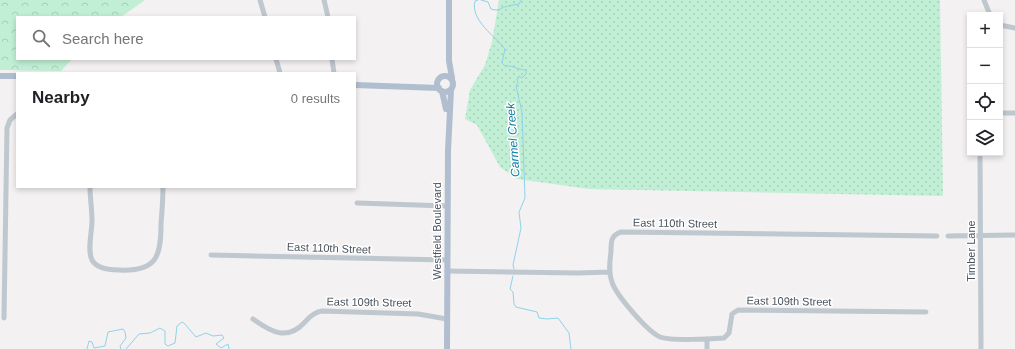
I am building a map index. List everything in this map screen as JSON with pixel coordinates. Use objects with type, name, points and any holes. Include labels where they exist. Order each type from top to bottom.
[{"type":"main road","points":[[356,85],[415,86],[440,90],[451,90],[454,84],[450,62],[449,0]]},
{"type":"main road","points":[[440,90],[440,78],[450,62]]},
{"type":"main road","points":[[415,86],[447,75],[452,78]]},
{"type":"main road","points":[[0,76],[16,76]]},
{"type":"main road","name":"Westfield Boulevard","points":[[440,90],[448,114]]},
{"type":"main road","name":"Westfield Boulevard","points":[[447,349],[448,114],[451,90]]},
{"type":"street","points":[[260,0],[265,16]]},
{"type":"street","points":[[324,0],[328,16]]},
{"type":"street","points":[[984,0],[989,12]]},
{"type":"street","points":[[1003,26],[1015,28]]},
{"type":"street","points":[[276,60],[280,72]]},
{"type":"street","points":[[332,60],[334,72]]},
{"type":"street","points":[[1003,113],[1015,113]]},
{"type":"street","points":[[4,318],[7,128],[10,120],[16,115]]},
{"type":"street","name":"Timber Lane","points":[[980,156],[981,349]]},
{"type":"street","points":[[90,188],[92,219],[90,255],[98,266],[116,270],[140,269],[152,264],[158,256],[161,246],[163,188]]},
{"type":"street","points":[[357,203],[447,206]]},
{"type":"street","name":"East 110th Street","points":[[610,272],[611,241],[616,234],[621,232],[937,236]]},
{"type":"street","points":[[948,236],[1015,235]]},
{"type":"street","name":"East 110th Street","points":[[210,255],[447,260]]},
{"type":"street","points":[[447,272],[610,272]]},
{"type":"street","name":"East 109th Street","points":[[610,272],[612,282],[620,298],[654,333],[661,337],[668,338],[707,339],[726,337],[729,333],[732,314],[738,310],[926,312]]},
{"type":"street","name":"East 109th Street","points":[[253,319],[272,330],[288,334],[296,330],[312,315],[322,311],[418,314],[447,320]]},
{"type":"street","points":[[707,339],[707,349]]},
{"type":"green space","points":[[0,0],[145,0],[122,16],[16,16],[16,60],[71,60],[61,71],[0,70]]},
{"type":"green space","points":[[499,0],[940,0],[943,196],[589,189],[517,179],[500,167],[477,125],[465,119],[470,90],[485,65],[492,42]]},
{"type":"waterway","name":"Carmel Creek","points":[[478,0],[475,1],[474,8],[476,15],[484,27],[505,49],[502,63],[505,66],[526,70],[526,74],[522,78],[519,76],[517,79],[518,83],[516,86],[522,112],[525,198],[519,212],[521,228],[513,265],[514,269]]},
{"type":"waterway","name":"Carmel Creek","points":[[481,0],[488,2],[491,9],[496,10],[519,4],[521,0]]},
{"type":"waterway","name":"Carmel Creek","points":[[513,276],[510,289],[513,292],[514,304],[516,307],[537,312],[539,318],[558,318],[569,333],[571,349]]},
{"type":"waterway","points":[[126,349],[139,334],[150,333],[160,328],[165,331],[165,344],[168,346],[175,343],[177,326],[182,322],[196,337],[206,333],[213,336],[222,335],[224,338],[216,344],[221,348],[228,344],[229,349]]},
{"type":"waterway","points":[[87,349],[89,341],[92,342],[94,348],[105,346],[108,332],[123,329],[126,338],[120,346],[121,349]]}]
